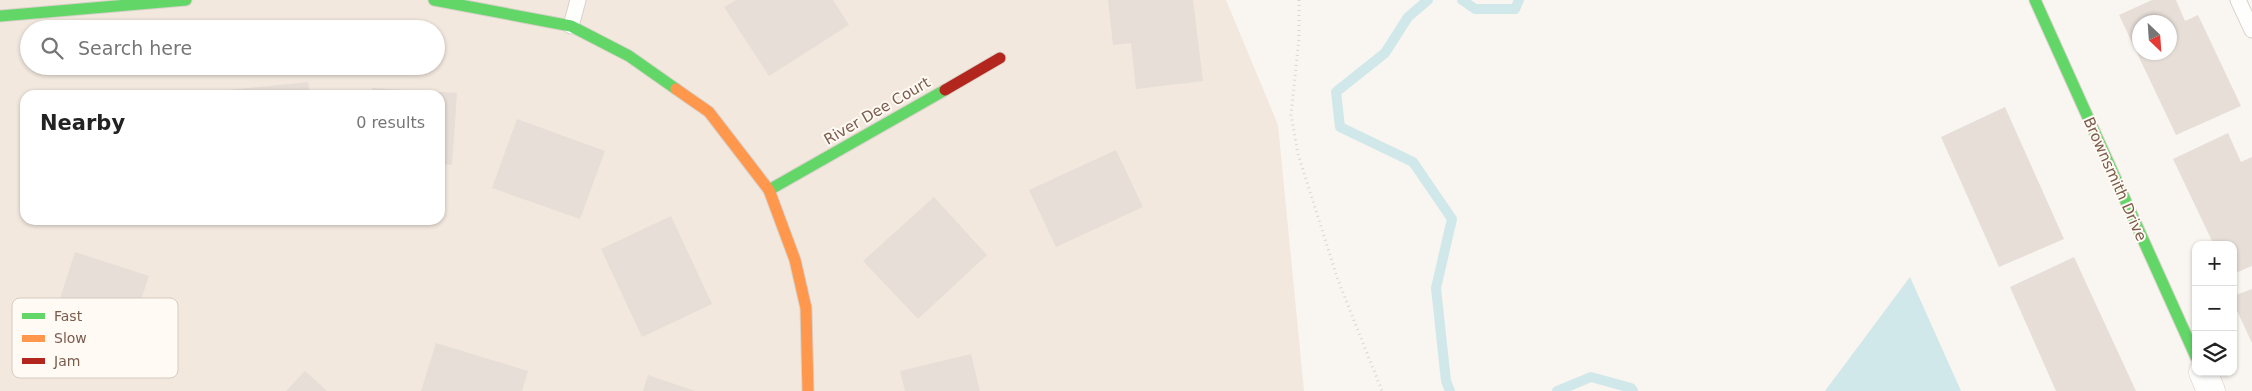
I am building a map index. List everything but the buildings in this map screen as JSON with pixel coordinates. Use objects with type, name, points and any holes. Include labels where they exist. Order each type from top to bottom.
[{"type":"street","points":[[0,16],[186,0]]},
{"type":"street","points":[[434,0],[500,10],[572,26],[630,56],[709,112],[769,190],[794,260],[806,308],[808,391]]},
{"type":"street","name":"Brownsmith Drive","points":[[2034,0],[2192,348]]},
{"type":"street","name":"River Dee Court","points":[[769,190],[1000,58]]},
{"type":"street","points":[[2205,376],[2211,391]]},
{"type":"lane","points":[[572,26],[578,0]]},
{"type":"lane","points":[[2238,0],[2252,30]]},
{"type":"path","points":[[1299,0],[1299,38],[1291,115],[1298,154],[1338,280],[1382,391]]},
{"type":"shaded area","points":[[0,0],[1226,0],[1278,125],[1304,391],[0,391]]},
{"type":"water","points":[[1910,277],[1961,391],[1825,391]]},
{"type":"waterway","points":[[1428,0],[1408,17],[1385,53],[1336,92],[1340,127],[1413,162],[1452,219],[1436,288],[1446,381],[1450,391]]},
{"type":"waterway","points":[[1462,0],[1475,9],[1515,9],[1519,0]]},
{"type":"waterway","points":[[1557,391],[1591,377],[1631,388],[1633,391]]},
{"type":"traffic: fast","points":[[0,16],[186,0]]},
{"type":"traffic: fast","points":[[434,0],[571,26],[629,56],[676,89]]},
{"type":"traffic: fast","points":[[2035,0],[2192,348]]},
{"type":"traffic: fast","points":[[769,190],[945,90]]},
{"type":"traffic: slow","points":[[676,89],[709,112],[769,190],[795,260],[806,308],[808,391]]},
{"type":"traffic: jam","points":[[945,90],[1000,58]]}]
